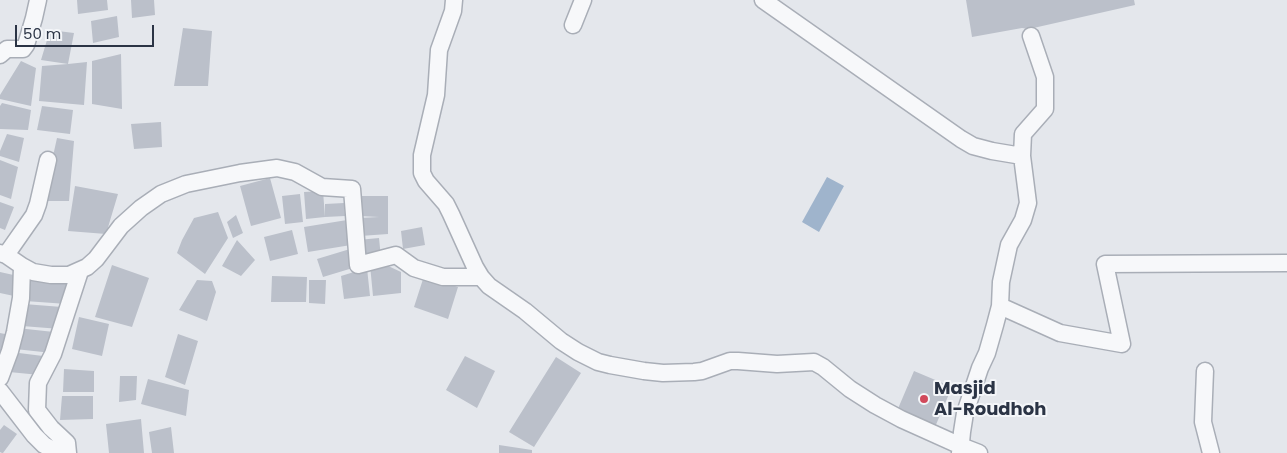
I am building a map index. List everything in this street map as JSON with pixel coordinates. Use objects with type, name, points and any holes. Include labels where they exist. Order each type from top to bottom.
[{"type":"street","points":[[0,55],[7,49],[20,50],[26,45],[38,0]]},
{"type":"street","points":[[454,0],[453,11],[439,50],[436,95],[422,155],[422,173],[426,181],[446,204],[481,277],[499,294],[525,311],[561,341],[578,352],[598,362],[610,365],[663,373],[702,371],[738,361],[777,364],[814,362],[868,402],[960,450],[979,453]]},
{"type":"street","points":[[573,25],[583,0]]},
{"type":"street","points":[[763,0],[973,146],[1022,156]]},
{"type":"street","points":[[960,450],[965,413],[1000,306],[1001,282],[1009,245],[1022,220],[1028,202],[1022,156],[1023,134],[1046,109],[1045,78],[1031,36]]},
{"type":"street","points":[[48,160],[34,215],[3,254],[33,272],[69,276],[80,271],[96,259],[121,226],[141,208],[161,194],[186,184],[277,168],[295,172],[322,187],[352,188],[358,265],[396,256],[414,268],[443,277],[481,277]]},
{"type":"street","points":[[1000,306],[1060,333],[1122,344],[1104,264],[1287,262]]},
{"type":"street","points":[[0,378],[10,351],[21,298],[22,266]]},
{"type":"street","points":[[68,453],[66,443],[37,410],[38,383],[53,354],[80,271]]},
{"type":"street","points":[[1205,371],[1203,422],[1211,453]]},
{"type":"street","points":[[0,391],[34,435],[59,453]]},
{"type":"water","points":[[827,177],[844,186],[819,232],[802,222]]},
{"type":"building","points":[[77,0],[107,0],[108,10],[78,14]]},
{"type":"building","points":[[131,0],[154,0],[155,15],[132,18]]},
{"type":"building","points":[[966,0],[1134,0],[1135,5],[1029,29],[1022,28],[972,37]]},
{"type":"building","points":[[117,16],[119,37],[93,43],[91,21]]},
{"type":"building","points":[[183,28],[212,31],[208,86],[174,86]]},
{"type":"building","points":[[50,30],[74,33],[68,64],[41,60]]},
{"type":"building","points":[[121,54],[122,109],[92,104],[92,61]]},
{"type":"building","points":[[21,61],[36,68],[31,106],[0,99],[0,95]]},
{"type":"building","points":[[87,62],[84,105],[39,101],[42,66]]},
{"type":"building","points":[[2,103],[31,110],[28,130],[0,129],[0,106]]},
{"type":"building","points":[[42,106],[73,110],[70,134],[37,130]]},
{"type":"building","points":[[161,122],[162,147],[134,149],[131,124]]},
{"type":"building","points":[[7,134],[24,138],[19,162],[0,156],[0,151]]},
{"type":"building","points":[[57,138],[74,141],[69,201],[43,201]]},
{"type":"building","points":[[0,160],[18,167],[11,199],[0,195]]},
{"type":"building","points":[[270,178],[281,218],[251,226],[240,186]]},
{"type":"building","points":[[75,186],[118,194],[106,234],[68,231]]},
{"type":"building","points":[[323,191],[325,217],[306,219],[304,192]]},
{"type":"building","points":[[300,194],[303,222],[285,224],[282,196]]},
{"type":"building","points":[[359,196],[388,196],[388,234],[360,236],[359,218],[379,217],[359,216]]},
{"type":"building","points":[[0,202],[14,207],[5,230],[0,228]]},
{"type":"building","points":[[344,203],[345,216],[325,217],[325,204]]},
{"type":"building","points":[[218,212],[228,238],[205,274],[177,253],[194,218]]},
{"type":"building","points":[[236,215],[243,233],[233,238],[227,222]]},
{"type":"building","points":[[347,220],[351,245],[308,252],[304,227]]},
{"type":"building","points":[[422,227],[425,245],[403,249],[401,231]]},
{"type":"building","points":[[292,230],[298,254],[270,261],[264,237]]},
{"type":"building","points":[[379,238],[381,258],[361,260],[358,240]]},
{"type":"building","points":[[237,240],[255,260],[241,276],[222,266]]},
{"type":"building","points":[[350,249],[356,267],[323,277],[317,259]]},
{"type":"building","points":[[384,264],[401,272],[401,293],[373,296],[370,265]]},
{"type":"building","points":[[112,265],[149,278],[132,327],[95,317]]},
{"type":"building","points":[[367,268],[370,296],[344,299],[341,276]]},
{"type":"building","points":[[0,272],[18,276],[14,296],[0,293]]},
{"type":"building","points":[[272,276],[307,277],[306,302],[271,302]]},
{"type":"building","points":[[424,276],[458,287],[448,319],[414,307]]},
{"type":"building","points":[[27,278],[69,282],[67,304],[25,301]]},
{"type":"building","points":[[197,280],[212,281],[216,292],[207,321],[179,310]]},
{"type":"building","points":[[309,280],[326,280],[325,304],[309,303]]},
{"type":"building","points":[[24,304],[62,307],[60,329],[22,326]]},
{"type":"building","points":[[79,317],[109,324],[102,356],[72,349]]},
{"type":"building","points":[[17,328],[54,332],[52,353],[15,349]]},
{"type":"building","points":[[0,333],[10,335],[0,355]]},
{"type":"building","points":[[178,334],[198,341],[185,385],[165,377]]},
{"type":"building","points":[[11,352],[43,356],[40,375],[9,372]]},
{"type":"building","points":[[465,356],[495,371],[477,408],[446,390]]},
{"type":"building","points":[[556,357],[581,373],[534,447],[509,432]]},
{"type":"building","points":[[64,369],[94,371],[94,392],[63,392]]},
{"type":"building","name":"Masjid Al-Roudhoh","points":[[914,371],[952,387],[935,427],[897,411]]},
{"type":"building","points":[[120,376],[137,376],[136,400],[119,402]]},
{"type":"building","points":[[148,379],[189,390],[186,416],[141,404]]},
{"type":"building","points":[[62,396],[93,396],[93,419],[60,420]]},
{"type":"building","points":[[141,419],[144,453],[109,453],[106,424]]},
{"type":"building","points":[[4,425],[17,434],[2,453],[0,452],[0,430]]},
{"type":"building","points":[[171,427],[174,453],[152,453],[149,432]]},
{"type":"building","points":[[499,445],[532,450],[532,453],[499,453]]},
{"type":"place","name":"Masjid Al-Roudhoh","points":[[924,399]]}]
